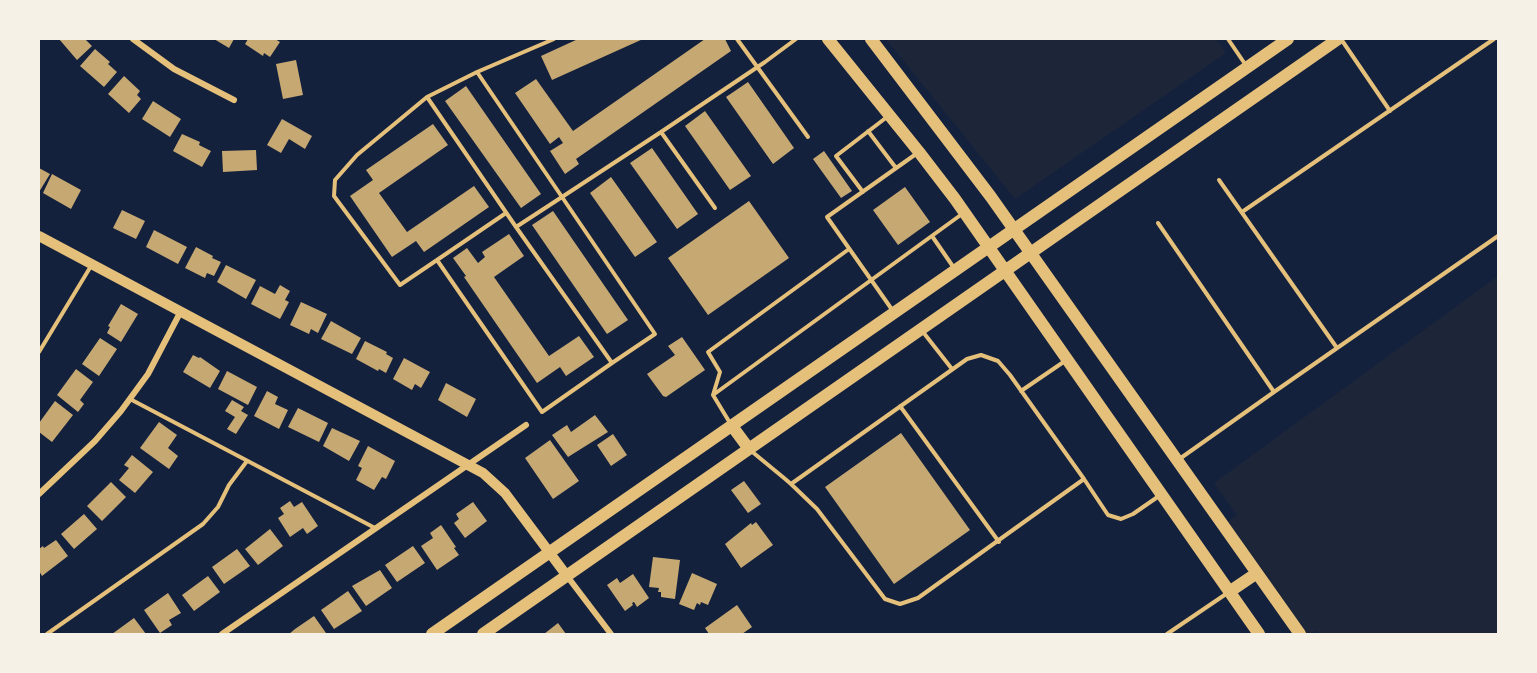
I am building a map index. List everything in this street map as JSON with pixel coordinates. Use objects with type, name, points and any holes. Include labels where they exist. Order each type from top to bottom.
[{"type":"main road","points":[[828,39],[964,212],[1259,634]]},
{"type":"main road","points":[[871,39],[1015,230],[1300,634]]},
{"type":"main road","points":[[432,634],[1288,39]]},
{"type":"main road","points":[[483,634],[1340,39]]},
{"type":"main road","points":[[732,426],[749,449]]},
{"type":"main road","points":[[1229,592],[1257,573]]},
{"type":"street","points":[[134,39],[174,69],[234,100]]},
{"type":"street","points":[[39,236],[483,473],[505,493],[611,634]]},
{"type":"street","points":[[39,495],[95,441],[130,399],[148,374],[181,311]]},
{"type":"street","points":[[222,634],[526,425]]},
{"type":"lane","points":[[506,213],[400,285],[334,196],[335,180],[357,155],[427,97],[477,72],[554,39]]},
{"type":"lane","points":[[737,39],[808,137]]},
{"type":"lane","points":[[516,227],[758,68],[796,39]]},
{"type":"lane","points":[[1228,39],[1247,68]]},
{"type":"lane","points":[[1340,39],[1390,111]]},
{"type":"lane","points":[[1242,212],[1494,39]]},
{"type":"lane","points":[[437,260],[542,412],[655,334],[477,72]]},
{"type":"lane","points":[[427,97],[612,363]]},
{"type":"lane","points":[[863,192],[836,156],[890,115]]},
{"type":"lane","points":[[661,132],[715,208]]},
{"type":"lane","points":[[868,132],[896,168]]},
{"type":"lane","points":[[895,313],[827,217],[919,152]]},
{"type":"lane","points":[[1219,180],[1337,348]]},
{"type":"lane","points":[[713,396],[964,212]]},
{"type":"lane","points":[[1158,223],[1274,392]]},
{"type":"lane","points":[[932,236],[956,271]]},
{"type":"lane","points":[[1177,460],[1498,236]]},
{"type":"lane","points":[[732,426],[713,396],[720,372],[708,352],[849,249]]},
{"type":"lane","points":[[39,352],[92,264]]},
{"type":"lane","points":[[922,330],[952,369]]},
{"type":"lane","points":[[791,484],[952,369],[967,359],[981,355],[998,361],[1108,515],[1121,519],[1133,514],[1161,494]]},
{"type":"lane","points":[[1021,391],[1067,360]]},
{"type":"lane","points":[[130,399],[375,528]]},
{"type":"lane","points":[[900,406],[999,542]]},
{"type":"lane","points":[[749,449],[817,509],[885,599],[900,604],[918,598],[1084,479]]},
{"type":"lane","points":[[47,634],[203,524],[218,507],[229,485],[247,461]]},
{"type":"lane","points":[[1167,634],[1229,592]]},
{"type":"shaded area","points":[[886,39],[1216,39],[1226,53],[1015,199]]},
{"type":"shaded area","points":[[1498,276],[1498,634],[1319,634],[1316,630],[1309,634],[1301,634],[1223,525],[1237,515],[1214,483]]},
{"type":"building","points":[[59,39],[85,39],[92,46],[77,60]]},
{"type":"building","points":[[214,39],[234,39],[229,48]]},
{"type":"building","points":[[248,39],[275,39],[280,42],[270,57],[264,53],[263,56],[245,44]]},
{"type":"building","points":[[578,39],[643,39],[552,80],[541,56]]},
{"type":"building","points":[[705,39],[725,39],[731,51],[576,159],[579,164],[565,174],[550,151],[563,143],[559,137],[550,144],[515,93],[536,79],[573,131]]},
{"type":"building","points":[[95,49],[110,62],[108,64],[117,72],[104,87],[80,66]]},
{"type":"building","points":[[296,60],[303,95],[283,99],[276,64]]},
{"type":"building","points":[[124,76],[140,91],[137,95],[141,99],[129,113],[108,94]]},
{"type":"building","points":[[748,82],[794,148],[773,164],[726,97]]},
{"type":"building","points":[[466,86],[541,194],[521,208],[445,101]]},
{"type":"building","points":[[153,101],[181,119],[170,137],[142,119]]},
{"type":"building","points":[[705,111],[751,176],[730,190],[685,126]]},
{"type":"building","points":[[282,119],[312,136],[305,149],[289,139],[281,153],[267,145]]},
{"type":"building","points":[[433,124],[448,145],[379,193],[407,232],[474,186],[489,207],[424,252],[416,241],[392,257],[350,196],[373,180],[366,170]]},
{"type":"building","points":[[182,134],[200,142],[199,145],[211,151],[202,167],[173,151]]},
{"type":"building","points":[[652,148],[698,214],[677,229],[630,163]]},
{"type":"building","points":[[256,150],[257,170],[223,172],[222,151]]},
{"type":"building","points":[[824,151],[852,191],[841,198],[813,159]]},
{"type":"building","points":[[39,168],[50,174],[39,192]]},
{"type":"building","points":[[52,174],[81,190],[71,209],[43,193]]},
{"type":"building","points":[[611,177],[657,242],[635,257],[590,193]]},
{"type":"building","points":[[905,187],[930,222],[898,245],[873,210]]},
{"type":"building","points":[[749,201],[789,258],[708,315],[668,258]]},
{"type":"building","points":[[122,210],[145,221],[136,239],[113,228]]},
{"type":"building","points":[[553,211],[628,320],[607,334],[532,225]]},
{"type":"building","points":[[154,230],[187,247],[178,264],[146,247]]},
{"type":"building","points":[[509,234],[524,256],[494,277],[549,356],[579,336],[594,357],[566,376],[560,367],[537,383],[453,258],[467,248],[478,263],[485,257],[482,252]]},
{"type":"building","points":[[196,247],[221,262],[214,276],[207,273],[205,278],[185,268]]},
{"type":"building","points":[[226,265],[256,280],[246,299],[217,282]]},
{"type":"building","points":[[280,285],[290,291],[285,300],[289,302],[280,319],[251,304],[260,286],[275,294]]},
{"type":"building","points":[[301,302],[327,314],[318,333],[311,329],[309,334],[290,325]]},
{"type":"building","points":[[121,304],[138,314],[121,342],[107,333],[110,327],[108,326]]},
{"type":"building","points":[[331,321],[361,338],[352,354],[321,339]]},
{"type":"building","points":[[682,337],[705,370],[666,397],[647,374],[675,355],[668,346]]},
{"type":"building","points":[[100,338],[117,349],[99,376],[82,364]]},
{"type":"building","points":[[365,341],[387,352],[386,354],[393,358],[386,373],[356,359]]},
{"type":"building","points":[[193,355],[200,357],[220,371],[210,388],[183,372]]},
{"type":"building","points":[[404,358],[430,372],[421,388],[415,384],[412,390],[393,379]]},
{"type":"building","points":[[76,369],[93,382],[80,400],[84,404],[78,412],[57,395]]},
{"type":"building","points":[[227,371],[257,387],[248,405],[218,389]]},
{"type":"building","points":[[446,383],[476,399],[467,417],[438,400]]},
{"type":"building","points":[[267,391],[278,397],[275,404],[288,410],[279,429],[254,416]]},
{"type":"building","points":[[232,400],[244,407],[241,411],[248,415],[236,434],[227,429],[235,417],[225,411]]},
{"type":"building","points":[[55,401],[73,415],[52,442],[39,432],[39,423]]},
{"type":"building","points":[[298,408],[328,423],[319,442],[288,427]]},
{"type":"building","points":[[595,415],[608,432],[568,457],[552,435],[567,425],[571,432]]},
{"type":"building","points":[[159,422],[177,435],[168,448],[178,456],[169,469],[140,448]]},
{"type":"building","points":[[332,428],[360,441],[349,461],[323,446]]},
{"type":"building","points":[[901,433],[970,530],[894,584],[825,487]]},
{"type":"building","points":[[613,434],[627,455],[611,466],[597,445]]},
{"type":"building","points":[[550,440],[579,481],[553,499],[525,458]]},
{"type":"building","points":[[368,446],[395,461],[386,479],[382,477],[374,490],[356,480],[362,468],[358,466]]},
{"type":"building","points":[[132,455],[153,472],[135,493],[119,480],[129,468],[124,465]]},
{"type":"building","points":[[744,481],[761,504],[748,513],[731,490]]},
{"type":"building","points":[[111,482],[126,497],[102,521],[87,506]]},
{"type":"building","points":[[290,501],[294,507],[302,502],[318,526],[307,534],[303,528],[290,537],[278,518],[284,514],[280,508]]},
{"type":"building","points":[[473,502],[487,521],[465,538],[454,523],[459,519],[456,514]]},
{"type":"building","points":[[84,514],[97,529],[74,549],[61,534]]},
{"type":"building","points":[[756,522],[773,545],[741,568],[725,544],[751,523],[752,525]]},
{"type":"building","points":[[441,525],[459,555],[437,570],[421,546],[433,538],[430,533]]},
{"type":"building","points":[[270,529],[283,546],[258,565],[245,549]]},
{"type":"building","points":[[56,540],[68,556],[42,576],[39,571],[39,549]]},
{"type":"building","points":[[413,546],[425,563],[397,582],[385,565]]},
{"type":"building","points":[[237,549],[250,566],[224,584],[212,567]]},
{"type":"building","points":[[653,557],[680,560],[675,599],[661,597],[661,592],[658,592],[659,588],[649,587]]},
{"type":"building","points":[[380,570],[392,588],[366,606],[352,586]]},
{"type":"building","points":[[692,573],[717,584],[708,605],[697,603],[694,610],[679,604]]},
{"type":"building","points":[[633,574],[649,598],[637,607],[634,602],[632,603],[633,605],[625,611],[607,585],[617,578],[620,583]]},
{"type":"building","points":[[208,576],[220,592],[194,611],[182,595]]},
{"type":"building","points":[[348,591],[362,611],[334,629],[321,610]]},
{"type":"building","points":[[168,593],[181,613],[169,620],[172,625],[160,633],[144,610]]},
{"type":"building","points":[[737,605],[752,627],[742,634],[709,634],[705,628]]},
{"type":"building","points":[[314,616],[326,633],[289,634],[295,629]]},
{"type":"building","points":[[134,618],[146,634],[112,634]]},
{"type":"building","points":[[558,623],[566,634],[544,634]]}]
